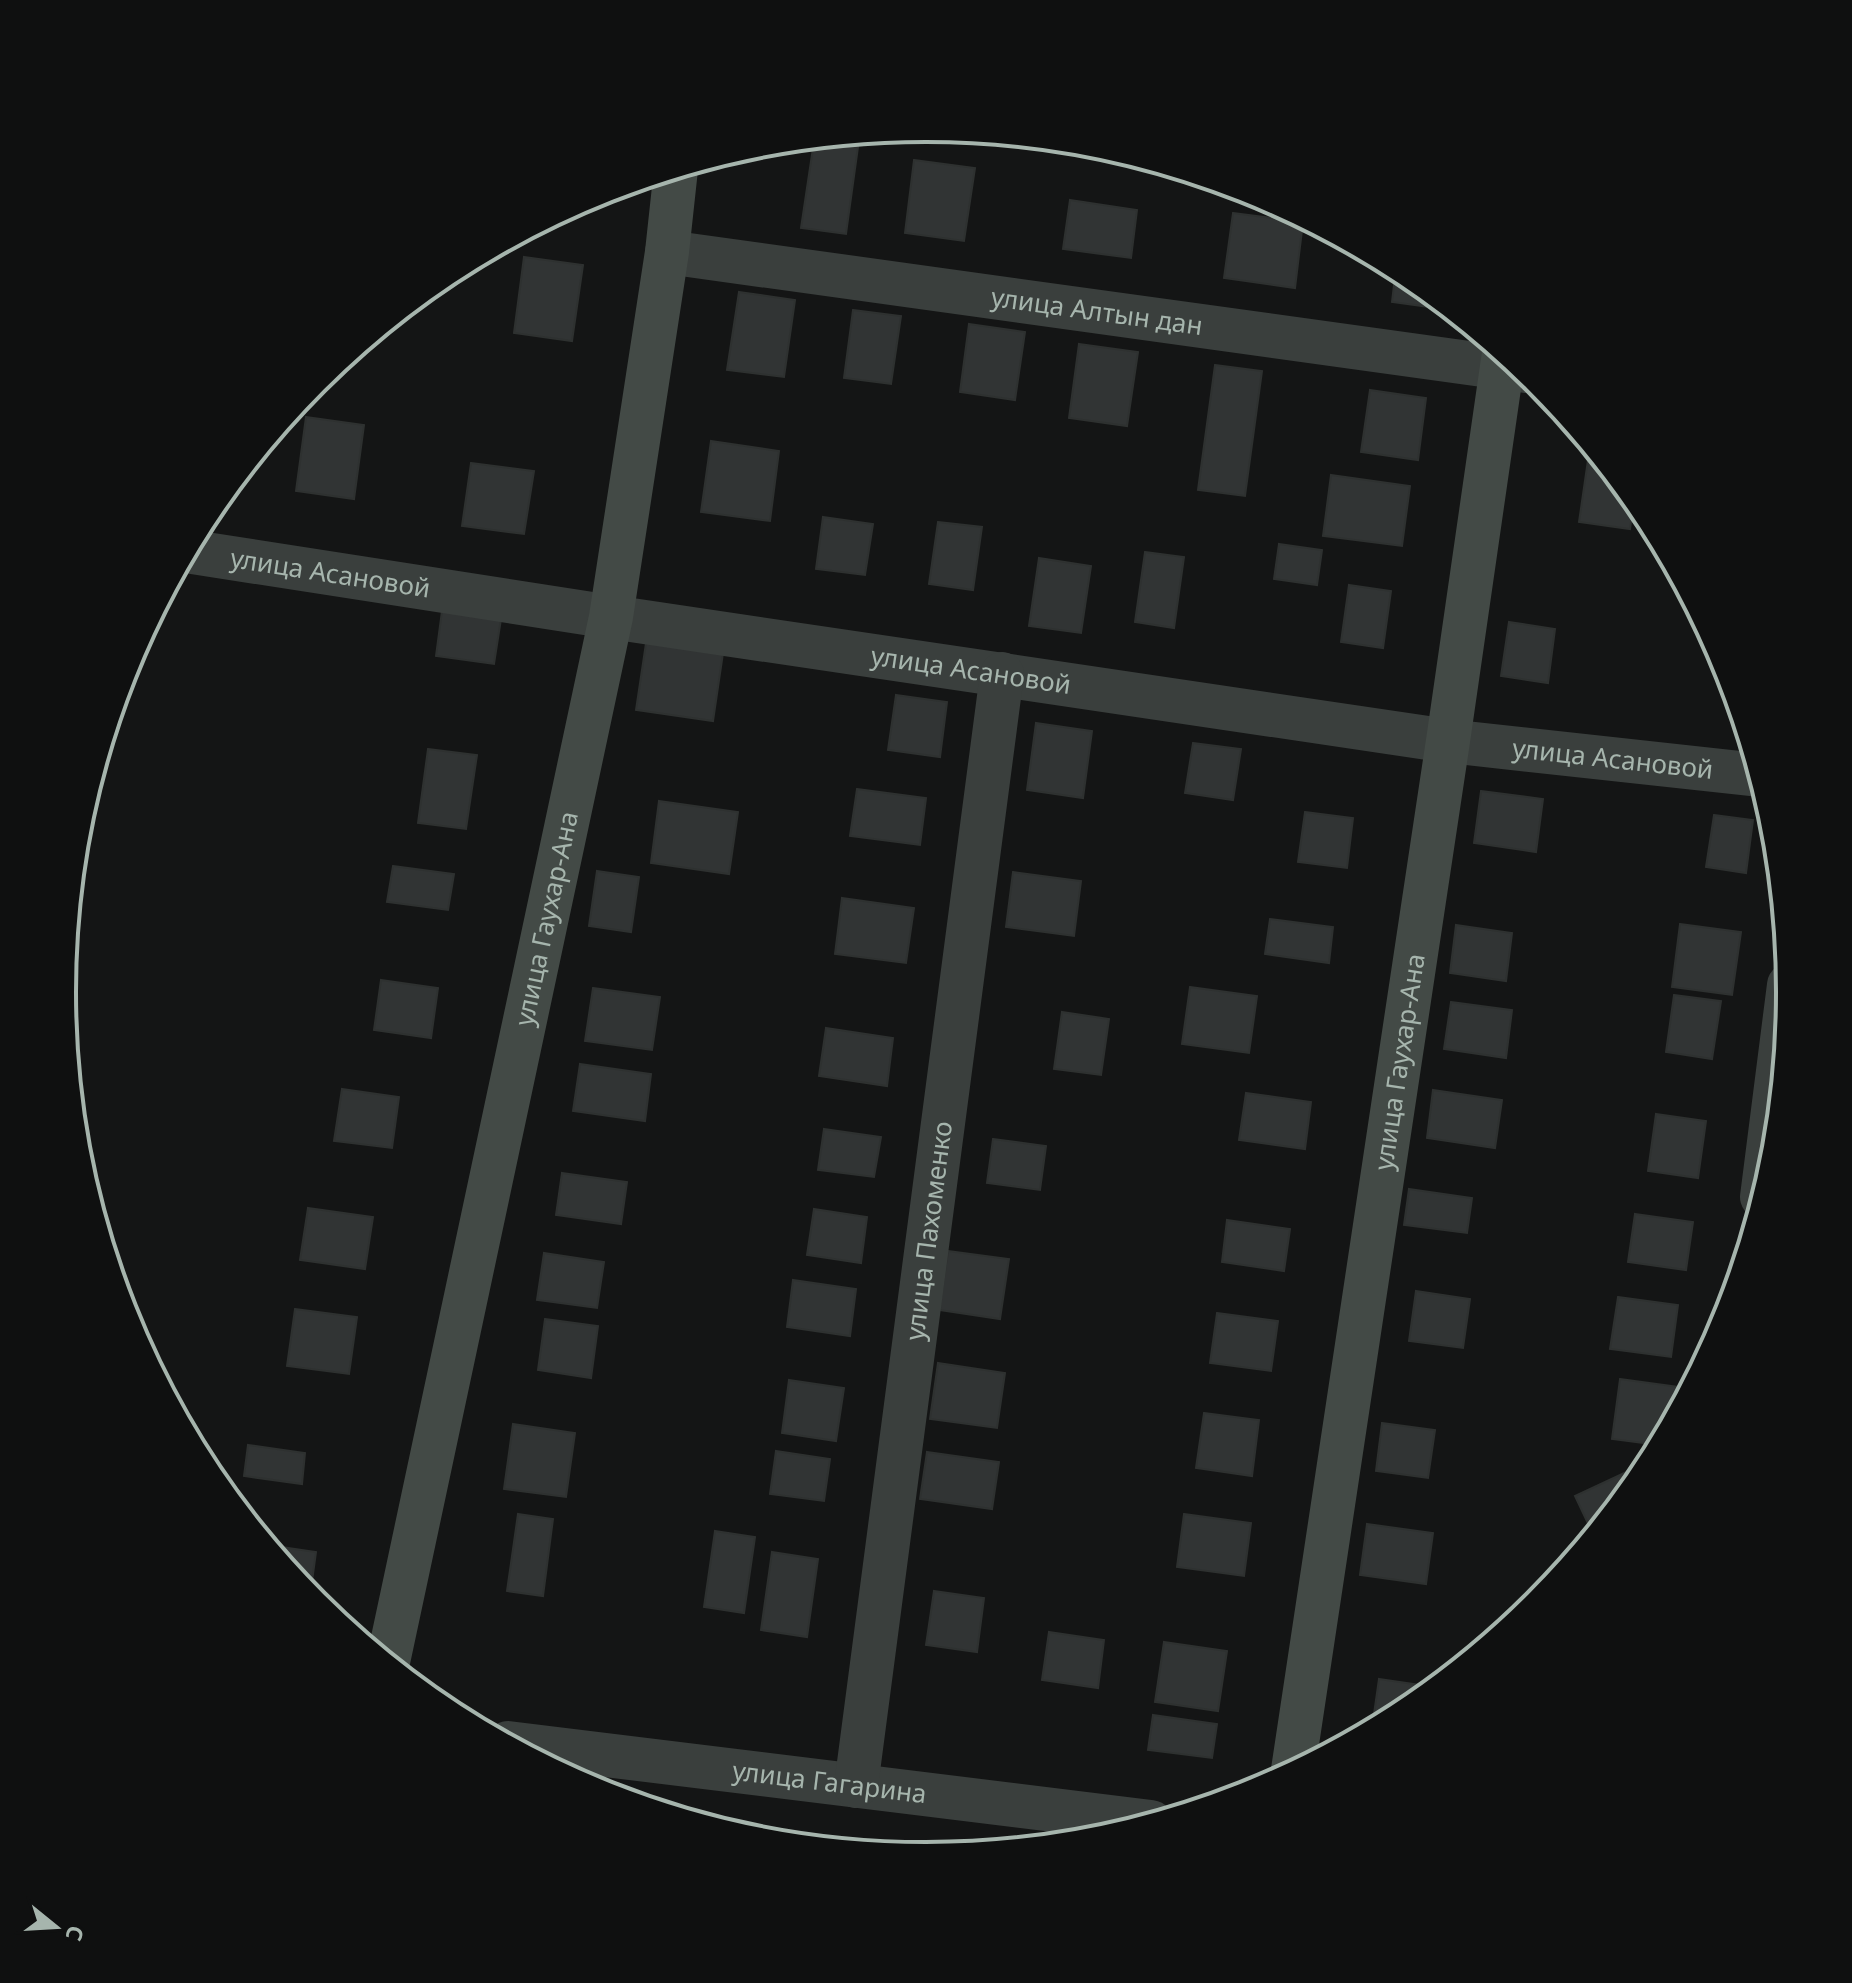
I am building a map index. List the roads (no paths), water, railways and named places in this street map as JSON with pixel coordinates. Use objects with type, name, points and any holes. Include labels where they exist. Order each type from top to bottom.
[{"type":"street","name":"улица Гаухар-Ана","points":[[390,1651],[611,617],[667,252],[675,180]]},
{"type":"street","name":"улица Алтын дан","points":[[667,252],[1497,362]]},
{"type":"street","name":"улица Гаухар-Ана","points":[[1295,1757],[1448,741],[1509,374]]},
{"type":"street","name":"улица Асановой","points":[[198,553],[1448,741],[1747,774]]},
{"type":"street","name":"улица Пахоменко","points":[[856,1786],[1002,674]]},
{"type":"street","name":"улица Гагарина","points":[[536,1746],[1122,1818]]}]
